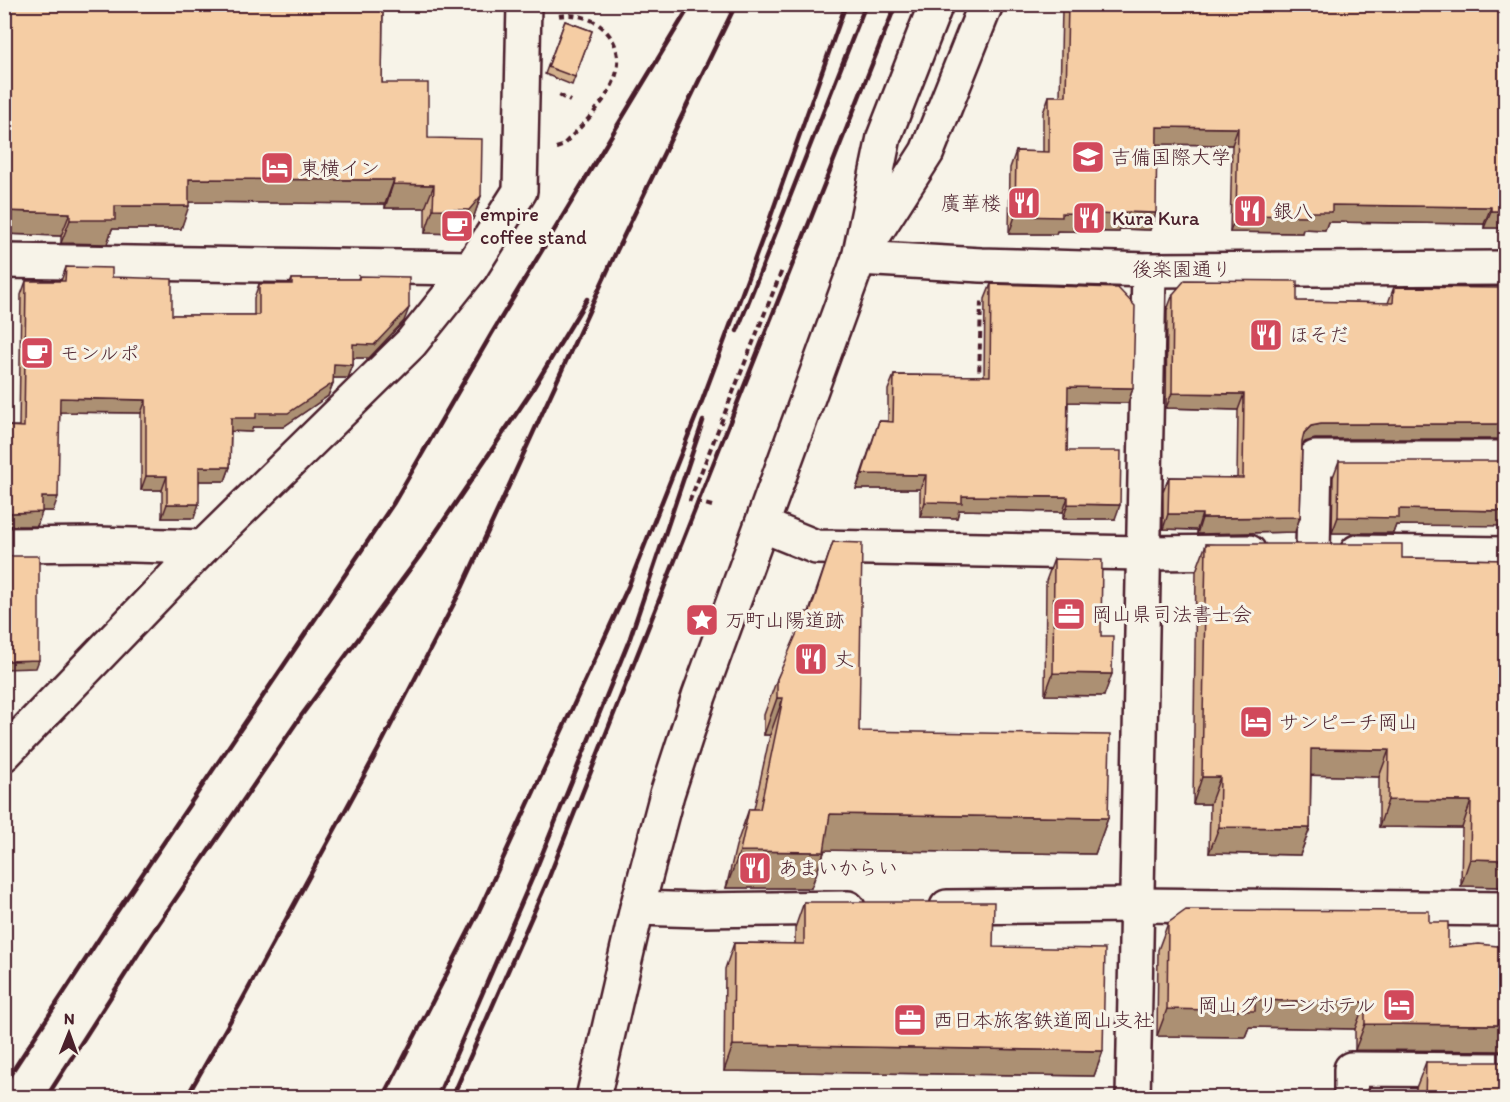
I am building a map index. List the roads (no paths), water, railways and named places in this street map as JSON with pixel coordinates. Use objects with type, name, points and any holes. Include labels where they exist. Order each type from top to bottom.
[{"type":"street","points":[[4,754],[203,547],[411,343],[471,268],[520,191],[524,4]]},
{"type":"street","points":[[592,1098],[637,908],[667,794],[829,336],[859,258],[884,137],[936,4]]},
{"type":"street","points":[[859,258],[927,152],[986,4]]},
{"type":"street","name":"後楽園通り","points":[[859,258],[981,265],[1149,270],[1506,268]]},
{"type":"street","points":[[4,261],[471,268]]},
{"type":"street","points":[[1133,1098],[1149,270]]},
{"type":"street","points":[[1313,551],[1315,458],[1506,458]]},
{"type":"street","points":[[762,525],[816,547],[1143,553],[1313,551],[1506,554]]},
{"type":"street","points":[[4,545],[98,544],[203,547]]},
{"type":"street","points":[[913,907],[1136,905],[1506,909]]},
{"type":"street","points":[[637,908],[701,910],[878,908]]},
{"type":"street","points":[[1351,1098],[1352,1069],[1506,1070]]},
{"type":"railway","points":[[4,1084],[112,919],[393,504],[492,333],[691,4]]},
{"type":"railway","points":[[186,1098],[240,1004],[378,750],[462,588],[617,250],[736,4]]},
{"type":"railway","points":[[383,1098],[477,915],[628,587],[702,401],[846,4]]},
{"type":"railway","points":[[737,331],[866,4]]},
{"type":"railway","points":[[452,1098],[547,882],[896,4]]},
{"type":"railway","points":[[46,1098],[144,945],[301,716],[419,557],[531,392],[587,299]]},
{"type":"railway","points":[[437,1098],[534,874],[630,638],[703,421]]},
{"type":"place","name":"吉備国際大学","points":[[1088,157]]},
{"type":"place","name":"東横イン","points":[[277,168]]},
{"type":"place","name":"廣華楼","points":[[1024,203]]},
{"type":"place","name":"銀八","points":[[1250,211]]},
{"type":"place","name":"Kura Kura","points":[[1089,218]]},
{"type":"place","name":"empire coffee stand","points":[[457,226]]},
{"type":"place","name":"ほそだ","points":[[1266,335]]},
{"type":"place","name":"モンルポ","points":[[37,353]]},
{"type":"place","name":"岡山県司法書士会","points":[[1069,614]]},
{"type":"place","name":"万町山陽道跡","points":[[702,620]]},
{"type":"place","name":"丈","points":[[811,659]]},
{"type":"place","name":"サンピーチ岡山","points":[[1256,722]]},
{"type":"place","name":"あまいからい","points":[[755,868]]},
{"type":"place","name":"岡山グリーンホテル","points":[[1399,1005]]},
{"type":"place","name":"西日本旅客鉄道岡山支社","points":[[910,1020]]}]
